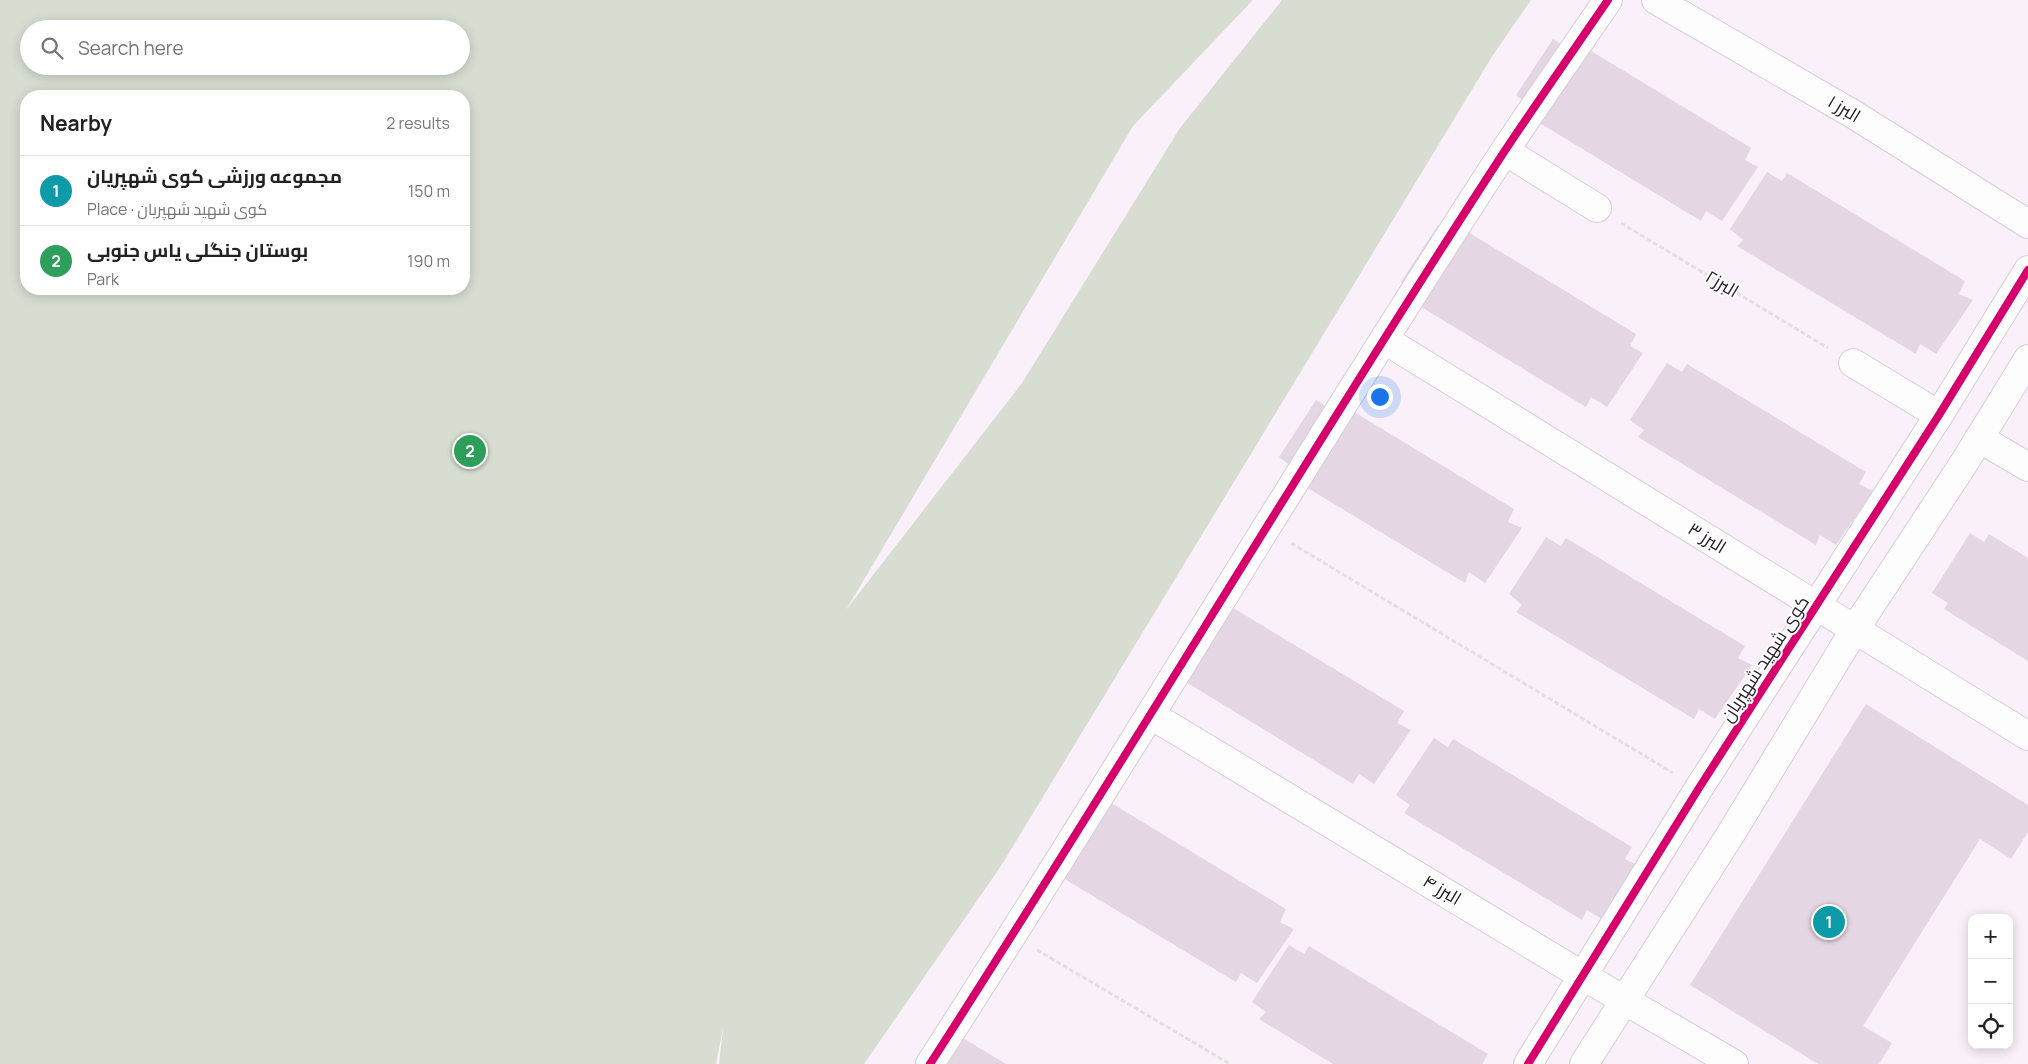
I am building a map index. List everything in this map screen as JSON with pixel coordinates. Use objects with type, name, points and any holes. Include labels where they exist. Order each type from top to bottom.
[{"type":"street","points":[[930,1064],[1013,936],[1266,528],[1505,151],[1608,0]]},
{"type":"street","name":"البرز ۱","points":[[1656,0],[1852,114],[2028,224]]},
{"type":"street","points":[[1505,151],[1597,208]]},
{"type":"street","name":"کوی شهید شهپریان","points":[[1528,1064],[1700,788],[1939,415],[2028,270]]},
{"type":"street","name":"البرز ۳","points":[[1385,340],[2028,736]]},
{"type":"street","points":[[1584,1064],[1732,832],[1855,630],[2028,359]]},
{"type":"street","points":[[1852,363],[1939,415]]},
{"type":"street","points":[[1979,438],[2028,467]]},
{"type":"street","name":"البرز ۴","points":[[1151,715],[1583,976],[1734,1064]]},
{"type":"path","points":[[1266,528],[1700,788]]},
{"type":"path","points":[[1013,936],[1230,1064]]},
{"type":"shaded area","points":[[0,0],[1253,0],[1133,126],[846,610],[1022,383],[1180,128],[1282,0],[1531,0],[1493,55],[1001,866],[864,1064],[719,1064],[723,1028],[716,1064],[0,1064]]},
{"type":"building","points":[[1553,39],[1567,48],[1573,40],[1751,148],[1745,160],[1758,167],[1722,221],[1706,211],[1701,221],[1523,113],[1529,106],[1516,95]]},
{"type":"building","points":[[1767,172],[1782,181],[1787,173],[1965,281],[1959,294],[1973,300],[1936,354],[1920,344],[1916,354],[1737,246],[1743,240],[1730,229]]},
{"type":"building","points":[[1438,225],[1453,234],[1458,226],[1636,334],[1630,346],[1643,353],[1607,407],[1591,397],[1586,407],[1408,299],[1414,292],[1401,282]]},
{"type":"building","points":[[1667,363],[1682,372],[1687,364],[1866,472],[1859,484],[1873,491],[1836,545],[1820,535],[1816,545],[1638,437],[1644,430],[1630,420]]},
{"type":"building","points":[[1316,400],[1331,409],[1336,401],[1514,509],[1508,522],[1522,528],[1485,583],[1469,572],[1465,583],[1286,475],[1292,467],[1279,457]]},
{"type":"building","points":[[1970,533],[1984,542],[1989,534],[2028,558],[2028,661],[1944,609],[1948,603],[1932,593]]},
{"type":"building","points":[[1546,537],[1561,546],[1566,538],[1745,646],[1738,658],[1752,665],[1715,719],[1699,709],[1694,719],[1516,612],[1522,605],[1509,594]]},
{"type":"building","points":[[1206,602],[1225,603],[1404,711],[1397,723],[1411,730],[1374,784],[1359,774],[1353,784],[1176,676],[1182,669],[1168,658]]},
{"type":"building","points":[[1866,704],[2028,805],[2028,832],[2011,859],[1980,839],[1863,1026],[1892,1043],[1879,1064],[1818,1064],[1690,985]]},
{"type":"building","points":[[1434,738],[1448,747],[1453,739],[1632,847],[1625,859],[1639,866],[1603,920],[1587,910],[1582,920],[1404,813],[1410,805],[1396,795]]},
{"type":"building","points":[[1108,801],[1286,909],[1280,922],[1294,929],[1257,983],[1241,973],[1236,982],[1058,875]]},
{"type":"building","points":[[1289,945],[1304,954],[1309,946],[1488,1054],[1482,1064],[1333,1064],[1259,1019],[1266,1012],[1252,1002]]},
{"type":"building","points":[[961,1037],[1006,1064],[922,1064]]},
{"type":"cycle path","points":[[930,1064],[1431,265],[1504,152],[1608,0]]},
{"type":"cycle path","points":[[1528,1064],[1699,788],[1939,415],[2028,270]]},
{"type":"place","name":"بوستان جنگلی یاس جنوبی","points":[[470,451]]},
{"type":"place","name":"مجموعه ورزشی کوی شهپریان","points":[[1829,922]]}]
